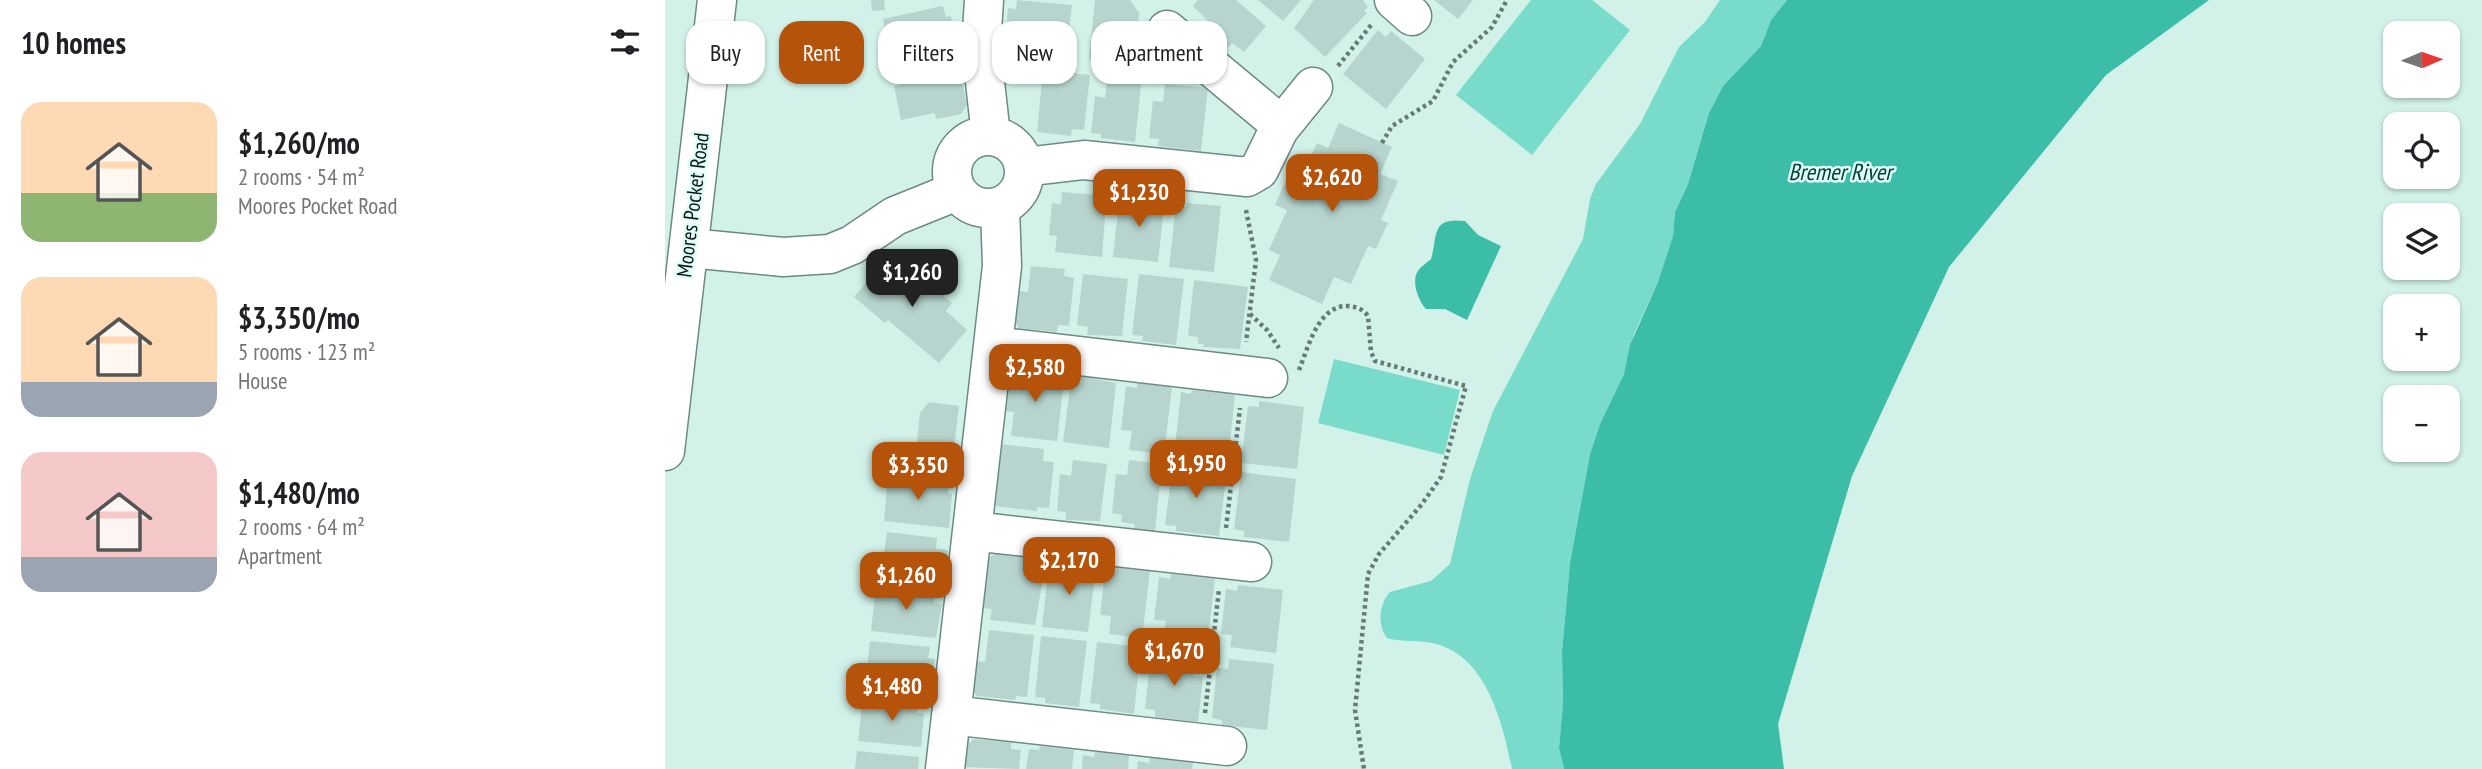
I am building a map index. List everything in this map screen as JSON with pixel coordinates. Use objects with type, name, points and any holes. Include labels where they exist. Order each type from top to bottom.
[{"type":"street","name":"Moores Pocket Road","points":[[665,451],[717,0]]},
{"type":"street","points":[[983,0],[981,46],[991,136]]},
{"type":"street","points":[[1227,80],[1281,125]]},
{"type":"street","points":[[1024,167],[1084,160],[1241,178],[1259,170],[1281,125],[1313,87]]},
{"type":"street","points":[[991,136],[1012,145],[1020,154],[1024,167],[1020,190],[1010,202],[1000,207],[976,207],[957,191],[952,175],[957,153],[974,139],[991,136]]},
{"type":"street","points":[[689,248],[783,257],[823,256],[847,248],[895,216],[957,191]]},
{"type":"street","points":[[945,769],[1002,266],[1000,207]]},
{"type":"street","points":[[994,346],[1271,370]]},
{"type":"street","points":[[972,531],[1252,562]]},
{"type":"street","points":[[951,715],[1227,746]]},
{"type":"path","points":[[1382,143],[1392,126],[1433,101],[1453,62],[1492,27],[1507,0]]},
{"type":"path","points":[[1313,87],[1394,11]]},
{"type":"path","points":[[1241,178],[1255,249],[1250,314],[1271,370]]},
{"type":"path","points":[[1271,370],[1298,371],[1325,316],[1346,306],[1361,309],[1368,316],[1371,356],[1378,362],[1466,386],[1441,477],[1422,504],[1379,554],[1368,574],[1355,710],[1364,769]]},
{"type":"path","points":[[1250,314],[1272,337],[1271,370]]},
{"type":"shaded area","points":[[1531,0],[1592,0],[1630,30],[1532,155],[1456,95]]},
{"type":"shaded area","points":[[1720,0],[1787,0],[1771,20],[1761,46],[1723,86],[1709,113],[1688,184],[1675,212],[1673,236],[1658,282],[1634,334],[1624,374],[1600,424],[1590,454],[1570,563],[1562,652],[1563,704],[1559,748],[1564,769],[1512,769],[1497,713],[1480,677],[1454,651],[1436,644],[1387,638],[1381,621],[1382,608],[1390,592],[1431,581],[1450,564],[1470,479],[1493,411],[1583,239],[1590,199],[1596,184],[1640,124],[1679,47],[1705,22]]},
{"type":"shaded area","points":[[1334,359],[1460,390],[1444,455],[1318,423]]},
{"type":"water","name":"Bremer River","points":[[1787,0],[2209,0],[2106,75],[1949,267],[1852,476],[1778,724],[1784,769],[1564,769],[1559,748],[1563,704],[1562,652],[1570,563],[1590,454],[1600,424],[1624,374],[1630,345],[1658,282],[1673,236],[1675,212],[1688,184],[1709,113],[1723,86],[1761,46],[1771,20]]},
{"type":"water","points":[[1465,221],[1478,235],[1501,246],[1467,320],[1445,309],[1426,309],[1420,301],[1415,285],[1419,269],[1431,259],[1441,225],[1446,222]]},
{"type":"building","points":[[871,0],[884,0],[885,10],[872,11]]},
{"type":"building","points":[[1017,0],[1072,5],[1070,21],[1007,21],[1008,8],[1016,9]]},
{"type":"building","points":[[1095,0],[1130,0],[1139,13],[1138,21],[1093,21]]},
{"type":"building","points":[[1198,0],[1236,0],[1266,26],[1244,52],[1232,43],[1227,49],[1227,21],[1208,21],[1193,6]]},
{"type":"building","points":[[1258,0],[1301,0],[1283,21]]},
{"type":"building","points":[[1314,0],[1363,0],[1368,7],[1364,11],[1367,13],[1325,57],[1294,28]]},
{"type":"building","points":[[1434,0],[1473,0],[1458,19]]},
{"type":"building","points":[[943,6],[946,17],[951,16],[952,21],[883,21]]},
{"type":"building","points":[[1378,30],[1386,37],[1391,31],[1425,59],[1386,109],[1343,74]]},
{"type":"building","points":[[1077,74],[1090,75],[1084,130],[1072,129],[1071,136],[1037,132],[1042,84],[1077,84]]},
{"type":"building","points":[[963,84],[967,105],[961,114],[936,119],[935,113],[901,120],[894,86]]},
{"type":"building","points":[[1107,84],[1141,84],[1135,142],[1101,138],[1101,134],[1091,133],[1095,96],[1105,98]]},
{"type":"building","points":[[1165,84],[1208,88],[1201,151],[1158,146],[1159,139],[1149,138],[1153,101],[1163,102]]},
{"type":"building","points":[[1339,123],[1392,147],[1380,174],[1398,181],[1381,220],[1388,223],[1376,249],[1368,246],[1351,284],[1334,277],[1322,304],[1269,280],[1280,255],[1269,250],[1287,210],[1275,205],[1287,178],[1299,183],[1317,143],[1328,148]]},
{"type":"building","points":[[1062,192],[1096,195],[1095,203],[1106,204],[1102,257],[1055,252],[1057,236],[1049,235],[1052,203],[1061,204]]},
{"type":"building","points":[[1130,196],[1165,199],[1158,262],[1113,257],[1119,202],[1130,203]]},
{"type":"building","points":[[1187,203],[1221,206],[1214,272],[1169,267],[1176,206],[1186,207]]},
{"type":"building","points":[[889,256],[913,276],[909,280],[922,292],[929,283],[952,303],[946,311],[967,330],[939,363],[888,320],[885,323],[854,297]]},
{"type":"building","points":[[1031,266],[1065,269],[1064,276],[1074,278],[1069,326],[1058,325],[1057,332],[1019,328],[1015,322],[1018,291],[1028,292]]},
{"type":"building","points":[[1083,274],[1128,279],[1122,336],[1087,335],[1088,327],[1077,325]]},
{"type":"building","points":[[1139,274],[1184,279],[1176,345],[1142,341],[1143,336],[1132,335]]},
{"type":"building","points":[[1194,280],[1248,287],[1240,349],[1203,347],[1204,344],[1198,344],[1198,337],[1188,336]]},
{"type":"building","points":[[1014,370],[1053,373],[1052,380],[1064,381],[1057,441],[1011,436],[1014,412],[1005,411],[1009,374]]},
{"type":"building","points":[[1082,376],[1116,383],[1109,448],[1063,442],[1071,381],[1081,383]]},
{"type":"building","points":[[1137,383],[1172,387],[1164,454],[1129,450],[1132,431],[1121,430],[1126,386],[1137,388]]},
{"type":"building","points":[[1192,390],[1235,395],[1228,461],[1174,455],[1181,392],[1191,394]]},
{"type":"building","points":[[1259,401],[1304,407],[1297,469],[1241,463],[1248,406],[1259,407]]},
{"type":"building","points":[[929,402],[959,406],[951,475],[914,471],[920,413]]},
{"type":"building","points":[[1001,444],[1044,449],[1043,461],[1054,462],[1049,508],[1037,507],[1037,511],[994,506]]},
{"type":"building","points":[[1073,460],[1107,464],[1100,521],[1066,520],[1066,512],[1057,511],[1060,474],[1071,476]]},
{"type":"building","points":[[1129,460],[1162,464],[1155,532],[1134,529],[1135,524],[1121,522],[1122,515],[1112,513],[1116,474],[1127,475]]},
{"type":"building","points":[[1173,464],[1227,470],[1219,536],[1176,531],[1176,526],[1165,525]]},
{"type":"building","points":[[1241,472],[1296,479],[1289,542],[1244,537],[1244,531],[1234,529]]},
{"type":"building","points":[[888,476],[949,482],[948,493],[952,494],[949,528],[884,521]]},
{"type":"building","points":[[887,532],[937,538],[936,549],[948,550],[944,584],[881,576]]},
{"type":"building","points":[[995,553],[1033,557],[1032,562],[1045,567],[1035,625],[990,620],[992,609],[983,608],[988,559]]},
{"type":"building","points":[[1061,561],[1096,567],[1088,632],[1042,627],[1049,565],[1060,566]]},
{"type":"building","points":[[1116,568],[1150,571],[1142,638],[1109,634],[1111,616],[1100,615],[1105,571],[1116,572]]},
{"type":"building","points":[[1171,574],[1215,579],[1207,645],[1163,640],[1166,621],[1154,620],[1159,577],[1170,579]]},
{"type":"building","points":[[1238,585],[1283,590],[1276,653],[1230,647],[1232,635],[1221,634],[1226,589],[1237,591]]},
{"type":"building","points":[[876,586],[936,592],[934,603],[942,604],[936,638],[871,631]]},
{"type":"building","points":[[989,630],[1034,635],[1027,697],[1016,696],[1015,700],[977,696],[972,690],[976,661],[985,662]]},
{"type":"building","points":[[1041,636],[1087,641],[1079,707],[1045,703],[1045,698],[1035,697]]},
{"type":"building","points":[[870,641],[930,647],[928,658],[935,659],[930,692],[865,685]]},
{"type":"building","points":[[1097,642],[1141,647],[1134,714],[1100,709],[1100,704],[1090,703]]},
{"type":"building","points":[[1151,653],[1196,658],[1194,676],[1203,677],[1198,722],[1155,717],[1155,710],[1145,709]]},
{"type":"building","points":[[1229,659],[1274,664],[1267,730],[1222,725],[1222,720],[1212,718],[1217,668],[1228,669]]},
{"type":"building","points":[[879,697],[918,701],[917,713],[924,713],[921,747],[858,741],[862,706],[878,708]]},
{"type":"building","points":[[974,739],[1011,742],[1011,749],[1021,750],[1019,769],[964,767],[966,746]]},
{"type":"building","points":[[1040,746],[1074,750],[1072,769],[1026,769],[1029,749],[1039,750]]},
{"type":"building","points":[[857,751],[919,757],[918,769],[855,769]]},
{"type":"building","points":[[1095,752],[1129,756],[1128,769],[1082,769],[1083,755],[1094,757]]},
{"type":"building","points":[[1150,758],[1193,763],[1192,769],[1137,769],[1138,761],[1149,763]]}]
